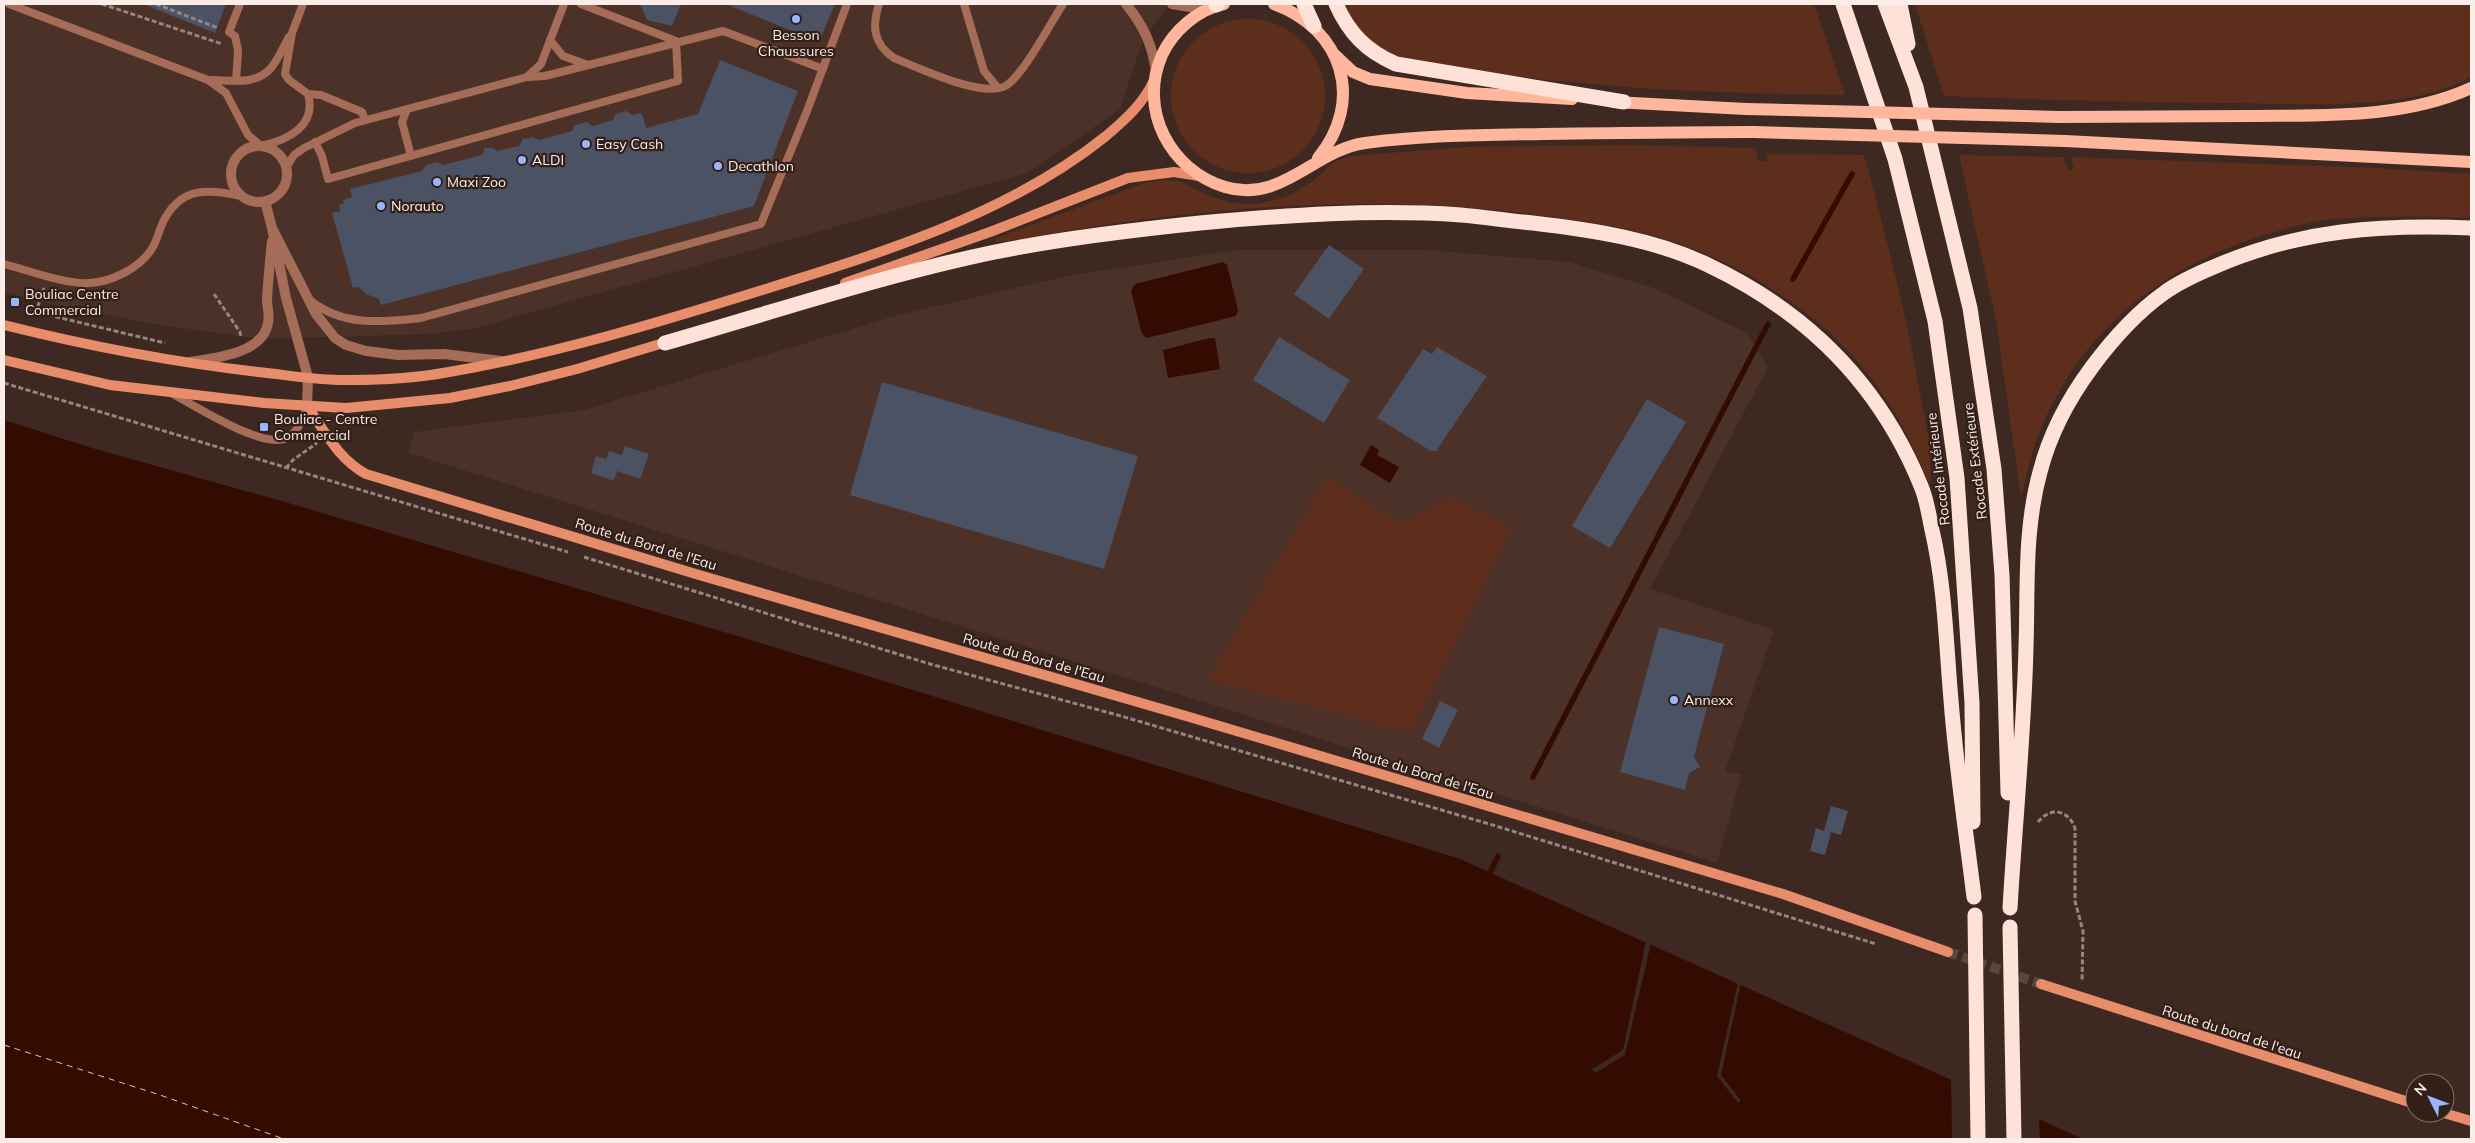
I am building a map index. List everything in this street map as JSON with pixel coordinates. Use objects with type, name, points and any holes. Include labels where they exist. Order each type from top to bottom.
[{"type":"highway","points":[[1304,4],[1314,26]]},
{"type":"highway","points":[[1336,4],[1345,22],[1359,41],[1378,56],[1396,64],[1624,102]]},
{"type":"highway","points":[[1834,4],[1869,77]]},
{"type":"highway","name":"Rocade Intérieure","points":[[1844,4],[1895,159],[1935,321],[1957,478],[1972,703],[1978,1139]]},
{"type":"highway","name":"Rocade Extérieure","points":[[1885,4],[1916,87],[1970,308],[1994,469],[2006,649],[2014,1139]]},
{"type":"highway","points":[[1900,4],[1916,87]]},
{"type":"highway","points":[[665,343],[930,266],[997,252],[1153,228],[1256,218],[1345,212],[1463,215],[1603,234],[1640,241],[1704,263],[1754,289],[1803,322],[1842,360],[1876,400],[1923,490],[1936,550],[1946,613],[1951,704],[1974,897]]},
{"type":"highway","points":[[2010,908],[2026,647],[2027,544],[2040,470],[2055,428],[2074,391],[2101,355],[2134,318],[2165,292],[2201,273],[2249,252],[2289,240],[2342,231],[2398,227],[2471,228]]},
{"type":"main road","points":[[4,325],[78,344],[183,364],[346,380],[394,379],[445,373],[504,362],[654,324],[854,261],[978,212],[1048,178],[1126,120],[1141,104],[1156,75],[1162,54],[1176,33],[1194,17],[1220,4]]},
{"type":"main road","points":[[1274,4],[1293,11],[1314,26],[1334,54],[1353,72],[1370,79],[1418,87],[1624,102],[1746,109],[2059,117],[2326,115],[2391,110],[2454,96],[2471,88]]},
{"type":"main road","points":[[1311,166],[1331,142],[1341,114],[1343,83],[1334,54]]},
{"type":"main road","points":[[1156,75],[1154,106],[1162,134],[1177,158],[1199,176]]},
{"type":"main road","points":[[4,360],[110,386],[307,406],[346,408],[450,398],[558,374],[665,343],[924,256],[1128,178],[1174,172],[1199,176],[1227,188],[1257,190],[1286,182],[1340,148],[1364,143],[1412,138],[1460,135],[1753,132],[2066,141],[2471,162]]},
{"type":"main road","name":"Route du Bord de l'Eau","points":[[307,406],[351,466],[366,474],[699,575],[1160,708],[1783,894],[1948,952]]},
{"type":"main road","name":"Route du bord de l'eau","points":[[2041,984],[2079,998],[2405,1101]]},
{"type":"main road","points":[[2455,1117],[2471,1122]]},
{"type":"street","points":[[1126,4],[1142,25],[1152,48],[1156,75]]},
{"type":"street","points":[[1172,4],[1190,7],[1220,4]]},
{"type":"street","points":[[261,146],[268,147],[280,155],[286,168],[284,185],[273,198],[265,201],[257,202],[241,196],[232,181],[232,164],[244,150],[261,146]]},
{"type":"street","points":[[265,201],[286,298],[308,377],[307,406]]},
{"type":"street","points":[[272,228],[307,298],[327,329],[346,345],[366,351],[398,355],[444,354],[504,362]]},
{"type":"street","points":[[183,364],[225,356],[251,346],[265,333],[268,323],[267,302],[272,228]]},
{"type":"lane","points":[[9,4],[208,80],[226,93],[248,135],[261,146],[282,140],[298,129],[309,118],[311,109],[308,94]]},
{"type":"lane","points":[[236,81],[238,50],[235,36],[229,32],[240,4]]},
{"type":"lane","points":[[208,80],[248,81],[264,74],[272,67],[292,33],[303,4]]},
{"type":"lane","points":[[527,77],[541,64],[564,4]]},
{"type":"lane","points":[[580,4],[676,41]]},
{"type":"lane","points":[[307,298],[320,308],[364,322],[421,318],[761,224],[807,112],[846,4]]},
{"type":"lane","points":[[879,4],[874,30],[884,51],[894,58],[978,88],[998,88],[1006,85],[1021,70],[1063,4]]},
{"type":"lane","points":[[964,4],[984,71],[998,88]]},
{"type":"lane","points":[[286,168],[294,155],[315,142],[365,120],[527,77],[545,76],[676,41],[723,31],[823,69]]},
{"type":"lane","points":[[292,33],[285,74],[288,80],[308,94],[320,95],[362,112],[365,120]]},
{"type":"lane","points":[[550,40],[563,56],[588,65]]},
{"type":"lane","points":[[315,142],[322,156],[328,179],[411,156],[678,81],[676,41]]},
{"type":"lane","points":[[407,109],[402,122],[411,156]]},
{"type":"lane","points":[[4,264],[87,284],[105,281],[137,265],[142,260],[152,248],[168,213],[183,197],[204,191],[241,196]]},
{"type":"lane","points":[[171,393],[235,427],[262,438],[278,441],[286,438],[298,428],[307,406]]},
{"type":"path","points":[[102,4],[238,50]]},
{"type":"path","points":[[156,4],[229,32]]},
{"type":"path","points":[[48,276],[36,312],[169,344]]},
{"type":"path","points":[[214,294],[240,332],[242,340],[235,342]]},
{"type":"path","points":[[4,383],[570,553]]},
{"type":"path","points":[[286,468],[308,448],[328,436]]},
{"type":"path","points":[[579,555],[930,664],[1121,716],[1496,826],[1882,946]]},
{"type":"path","points":[[2038,822],[2051,811],[2060,812],[2072,820],[2075,828],[2075,901],[2083,931],[2083,980],[2079,998]]},
{"type":"shaded area","points":[[4,4],[1169,4],[1143,40],[1120,109],[1030,172],[472,329],[430,334],[264,339],[160,325],[58,306],[4,292]]},
{"type":"shaded area","points":[[1344,4],[1814,4],[1845,95],[1651,89],[1553,80],[1411,61],[1393,57],[1373,45],[1351,19]]},
{"type":"shaded area","points":[[1915,4],[2471,4],[2471,76],[2447,88],[2418,96],[2386,101],[2350,103],[2151,102],[1944,96]]},
{"type":"shaded area","points":[[1248,19],[1263,20],[1278,25],[1303,41],[1319,66],[1324,81],[1324,111],[1319,126],[1303,151],[1278,167],[1263,172],[1248,173],[1233,172],[1218,167],[1193,151],[1177,126],[1172,111],[1171,96],[1172,81],[1177,66],[1193,41],[1218,25],[1233,20]]},
{"type":"shaded area","points":[[1629,145],[1755,148],[1758,161],[1767,161],[1766,154],[1864,155],[1894,271],[1913,358],[1928,437],[1930,486],[1910,441],[1886,399],[1848,351],[1827,331],[1781,295],[1730,265],[1704,253],[1645,233],[1545,216],[1479,209],[1346,204],[1213,212],[1146,219],[1014,240],[997,242],[994,239],[1144,183],[1164,180],[1179,181],[1207,195],[1231,203],[1258,204],[1289,196],[1313,181],[1334,162],[1350,156],[1465,147]]},
{"type":"shaded area","points":[[1959,155],[2064,157],[2068,170],[2074,169],[2071,157],[2374,168],[2471,174],[2471,218],[2369,217],[2309,223],[2273,232],[2228,248],[2193,264],[2160,284],[2130,307],[2102,333],[2078,362],[2057,395],[2040,431],[2021,497],[1996,320]]},
{"type":"shaded area","points":[[1237,250],[1428,250],[1569,262],[1654,288],[1747,333],[1768,367],[1650,589],[1774,630],[1725,771],[1741,775],[1717,863],[409,453],[414,432],[584,410],[898,315],[1067,276]]},
{"type":"shaded area","points":[[1223,262],[1227,265],[1238,310],[1236,316],[1147,338],[1142,334],[1131,291],[1135,284]]},
{"type":"shaded area","points":[[1215,338],[1220,369],[1168,378],[1163,350]]},
{"type":"shaded area","points":[[4,420],[92,448],[285,502],[744,638],[1460,859],[2083,1139],[4,1139]]},
{"type":"shaded area","points":[[1371,445],[1379,450],[1377,455],[1399,467],[1390,483],[1360,465]]},
{"type":"shaded area","points":[[1327,476],[1399,523],[1452,497],[1512,528],[1411,733],[1208,680]]},
{"type":"pier","points":[[1646,941],[1651,943],[1625,1055],[1595,1073],[1592,1069],[1623,1050]]},
{"type":"pier","points":[[1738,982],[1741,983],[1721,1075],[1741,1101],[1738,1103],[1717,1076]]},
{"type":"pier","points":[[1951,1078],[2039,1117],[2040,1139],[1952,1139]]},
{"type":"building","points":[[143,4],[226,4],[215,33]]},
{"type":"building","points":[[640,4],[681,4],[672,26],[647,20]]},
{"type":"building","name":"Besson Chaussures","points":[[726,4],[835,4],[819,42]]},
{"type":"building","points":[[720,60],[798,91],[754,206],[381,305],[379,299],[366,294],[359,287],[353,288],[332,213],[340,211],[339,205],[344,203],[343,200],[352,197],[350,189],[422,171],[426,165],[436,162],[443,165],[482,155],[485,148],[493,148],[497,151],[519,146],[523,139],[533,137],[539,140],[572,131],[575,125],[587,122],[593,126],[613,120],[616,114],[626,111],[633,115],[642,113],[646,128],[698,114]]},
{"type":"building","points":[[1329,245],[1364,269],[1329,319],[1294,294]]},
{"type":"building","points":[[1279,337],[1350,380],[1324,423],[1253,380]]},
{"type":"building","points":[[1437,347],[1487,376],[1436,451],[1431,451],[1377,418],[1423,349],[1432,354]]},
{"type":"building","points":[[882,382],[1138,456],[1104,569],[850,495]]},
{"type":"building","points":[[1647,399],[1686,422],[1610,548],[1572,526]]},
{"type":"building","points":[[625,446],[649,454],[640,479],[617,471],[614,481],[591,473],[596,456],[606,459],[609,451],[622,455]]},
{"type":"building","name":"Annexx","points":[[1659,627],[1724,644],[1694,757],[1700,767],[1689,773],[1685,790],[1620,772]]},
{"type":"building","points":[[1440,701],[1458,710],[1439,748],[1422,739]]},
{"type":"building","points":[[1831,806],[1848,811],[1841,835],[1827,831],[1831,833],[1825,855],[1810,851],[1816,828],[1824,831]]},
{"type":"waterway","points":[[1793,279],[1852,174]]},
{"type":"waterway","points":[[1533,777],[1768,324]]},
{"type":"waterway","points":[[1487,879],[1498,856]]},
{"type":"ferry route","points":[[4,1045],[160,1095],[284,1139]]},
{"type":"tunnel","points":[[1948,952],[2041,984]]},
{"type":"place","name":"Besson Chaussures","points":[[796,19]]},
{"type":"place","name":"Easy Cash","points":[[586,144]]},
{"type":"place","name":"ALDI","points":[[522,160]]},
{"type":"place","name":"Decathlon","points":[[718,166]]},
{"type":"place","name":"Maxi Zoo","points":[[437,182]]},
{"type":"place","name":"Norauto","points":[[381,206]]},
{"type":"place","name":"Bouliac Centre Commercial","points":[[15,302]]},
{"type":"place","name":"Bouliac - Centre Commercial","points":[[264,427]]},
{"type":"place","name":"Annexx","points":[[1674,700]]}]
